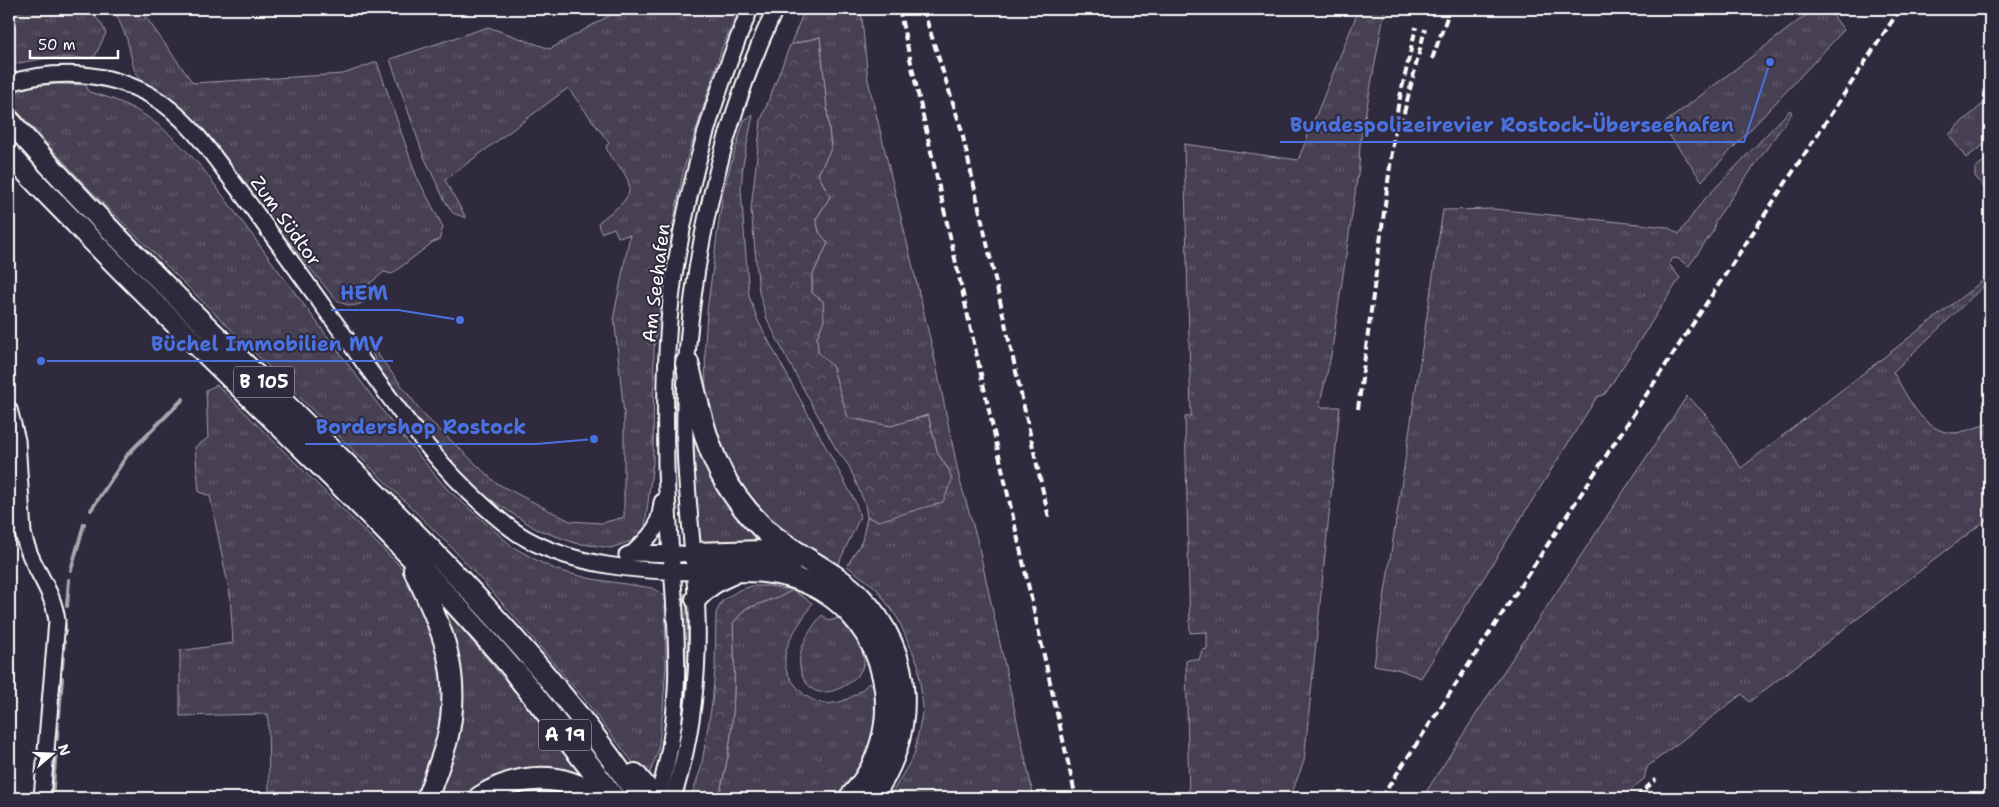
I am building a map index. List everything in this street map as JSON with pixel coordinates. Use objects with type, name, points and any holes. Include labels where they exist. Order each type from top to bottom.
[{"type":"highway","name":"B 105","points":[[9,120],[161,281],[443,561],[503,626],[584,725],[639,798]]},
{"type":"highway","name":"B 105","points":[[9,153],[137,288],[404,550],[516,673]]},
{"type":"highway","points":[[687,363],[711,451],[735,497],[754,519],[773,536],[823,570],[858,597],[876,618],[889,640],[902,685],[903,706],[900,734],[894,757],[870,798]]},
{"type":"highway","points":[[404,550],[438,618],[447,645],[452,676],[452,705],[447,739],[427,798]]},
{"type":"highway","points":[[686,560],[765,552],[788,555],[823,570]]},
{"type":"highway","points":[[686,560],[741,570],[767,571],[807,583],[829,596],[850,613],[866,633],[882,670],[886,690],[884,732],[870,770],[849,798]]},
{"type":"highway","points":[[696,599],[711,584],[741,570]]},
{"type":"highway","name":"A 19","points":[[516,673],[613,798]]},
{"type":"highway","points":[[584,725],[598,730],[656,798]]},
{"type":"highway","points":[[480,798],[505,784],[530,779],[552,779],[573,785],[597,798]]},
{"type":"street","name":"Am Seehafen","points":[[686,560],[666,468],[665,413],[668,342],[674,277],[698,158],[713,106],[735,44],[750,9]]},
{"type":"street","name":"Am Seehafen","points":[[656,798],[664,779],[670,745],[676,678],[673,572],[686,560],[685,444],[687,363],[695,284],[718,171],[730,127],[765,30],[775,9]]},
{"type":"street","name":"Zum Südtor","points":[[12,82],[62,74],[100,76],[118,81],[150,95],[175,114],[209,151],[420,439],[453,476],[502,522],[525,538],[548,550],[570,557],[600,563],[673,572],[686,560]]},
{"type":"street","points":[[9,409],[17,440],[23,533],[26,547],[53,600],[57,621],[42,798]]},
{"type":"street","points":[[633,553],[655,532],[661,516],[666,468]]},
{"type":"street","name":"Zum Südtor","points":[[600,563],[633,553],[686,560]]},
{"type":"street","points":[[674,794],[690,736],[697,683],[696,599],[686,560]]},
{"type":"green space","points":[[29,9],[88,9],[101,23],[106,33],[94,58],[47,58],[19,63],[9,67],[9,15]]},
{"type":"green space","points":[[114,9],[140,9],[193,83],[343,74],[377,62],[416,175],[443,227],[439,240],[433,242],[392,274],[384,272],[369,284],[369,297],[361,304],[352,306],[335,299],[186,114],[141,80],[134,69],[127,39]]},
{"type":"green space","points":[[621,9],[740,9],[722,48],[684,168],[670,239],[654,349],[653,462],[645,527],[637,539],[611,548],[575,543],[536,529],[481,493],[435,446],[383,376],[365,338],[425,416],[496,483],[570,521],[602,523],[624,517],[624,415],[614,315],[630,235],[618,237],[614,228],[601,233],[598,224],[627,197],[629,183],[618,165],[610,157],[606,146],[609,143],[568,88],[445,180],[466,218],[453,213],[445,201],[424,157],[390,59],[488,27],[550,49]]},
{"type":"green space","points":[[805,9],[861,9],[868,80],[934,355],[960,481],[977,539],[1034,798],[889,798],[914,755],[923,708],[918,664],[898,619],[876,588],[847,566],[862,541],[867,517],[879,521],[949,470],[938,454],[928,415],[891,426],[848,418],[832,366],[818,352],[817,337],[824,320],[812,293],[812,276],[828,243],[819,232],[816,219],[830,197],[818,174],[831,149],[820,37],[790,45]]},
{"type":"green space","points":[[1359,9],[1385,9],[1360,144],[1359,167],[1331,356],[1319,407],[1340,407],[1304,761],[1290,798],[1189,798],[1186,661],[1192,659],[1199,660],[1202,650],[1207,649],[1207,632],[1190,633],[1185,417],[1191,416],[1184,144],[1298,160]]},
{"type":"green space","points":[[1814,9],[1828,9],[1844,30],[1702,181],[1662,125]]},
{"type":"green space","points":[[820,37],[831,149],[818,174],[830,197],[816,219],[819,232],[828,243],[812,276],[812,293],[823,301],[824,320],[817,337],[818,352],[832,366],[848,418],[891,426],[928,415],[938,454],[949,470],[952,480],[943,502],[879,521],[867,517],[865,504],[849,466],[836,449],[785,355],[767,319],[759,292],[751,209],[761,120],[790,45]]},
{"type":"green space","points":[[57,84],[86,85],[89,92],[108,97],[139,112],[178,142],[203,169],[394,426],[447,489],[513,547],[557,570],[592,579],[652,588],[665,596],[666,665],[663,709],[658,751],[647,781],[584,699],[513,615],[453,549],[89,189],[9,102],[9,95],[32,86]]},
{"type":"green space","points":[[1990,98],[1990,140],[1966,158],[1949,135]]},
{"type":"green space","points":[[1790,110],[1792,113],[1715,221],[1714,230],[1689,266],[1677,258],[1671,259],[1669,264],[1680,278],[1605,394],[1597,397],[1421,678],[1400,670],[1374,665],[1443,210],[1494,209],[1667,227],[1679,234],[1702,202]]},
{"type":"green space","points":[[753,115],[743,164],[741,190],[749,296],[759,323],[855,501],[860,517],[836,569],[760,515],[726,471],[706,398],[705,343],[707,311],[723,191],[744,120]]},
{"type":"green space","points":[[1990,156],[1990,196],[1975,176],[1975,168]]},
{"type":"green space","points":[[1990,275],[1990,280],[1893,372],[1917,411],[1924,419],[1942,431],[1953,433],[1966,431],[1990,423],[1990,517],[1749,702],[1742,694],[1647,767],[1644,779],[1620,798],[1422,798],[1687,396],[1705,414],[1741,468]]},
{"type":"green space","points":[[217,385],[402,568],[418,588],[445,657],[445,718],[419,798],[276,798],[276,790],[269,792],[268,714],[180,716],[180,651],[233,643],[230,595],[210,496],[199,492],[195,447],[208,438],[206,390]]},
{"type":"green space","points":[[698,441],[766,542],[701,543],[695,496],[694,442]]},
{"type":"green space","points":[[752,586],[769,586],[793,590],[745,609],[733,623],[733,711],[724,777],[718,798],[691,798],[701,768],[712,703],[715,670],[716,613],[722,601],[739,590]]},
{"type":"green space","points":[[793,590],[812,603],[788,644],[785,666],[788,674],[805,695],[823,703],[833,703],[852,697],[869,683],[875,687],[878,695],[875,730],[868,751],[848,785],[834,798],[718,798],[728,755],[733,711],[733,623],[745,609]]},
{"type":"green space","points":[[682,594],[686,594],[687,618],[686,690],[681,738],[672,785],[669,783],[678,737],[683,689],[684,641]]},
{"type":"green space","points":[[439,602],[528,707],[584,779],[481,786],[466,798],[433,798],[453,741]]},
{"type":"green space","points":[[822,615],[829,621],[838,618],[842,622],[858,643],[864,661],[862,668],[853,680],[838,689],[823,692],[816,691],[810,687],[803,678],[800,669],[803,645],[811,629]]},
{"type":"green space","points":[[548,786],[585,798],[492,798]]},
{"type":"waterway","points":[[91,510],[128,454],[183,399]]},
{"type":"waterway","points":[[71,570],[84,524]]},
{"type":"waterway","points":[[67,606],[69,580]]},
{"type":"waterway","points":[[65,625],[65,632]]},
{"type":"waterway","points":[[62,668],[64,642]]},
{"type":"waterway","points":[[59,716],[62,678]]},
{"type":"waterway","points":[[57,739],[58,723]]},
{"type":"waterway","points":[[52,798],[56,750]]},
{"type":"railway","points":[[899,9],[1076,798]]},
{"type":"railway","points":[[923,9],[961,128],[1049,518]]},
{"type":"railway","points":[[1432,59],[1450,9]]},
{"type":"railway","points":[[1381,798],[1900,9]]},
{"type":"railway","points":[[1358,409],[1398,106],[1416,27]]},
{"type":"railway","points":[[1401,125],[1425,29]]},
{"type":"railway","points":[[1636,798],[1656,779]]},
{"type":"place","name":"Bundespolizeirevier Rostock-Überseehafen","points":[[1770,62]]},
{"type":"place","name":"HEM","points":[[460,320]]},
{"type":"place","name":"Büchel Immobilien MV","points":[[41,361]]},
{"type":"place","name":"Bordershop Rostock","points":[[594,439]]}]
